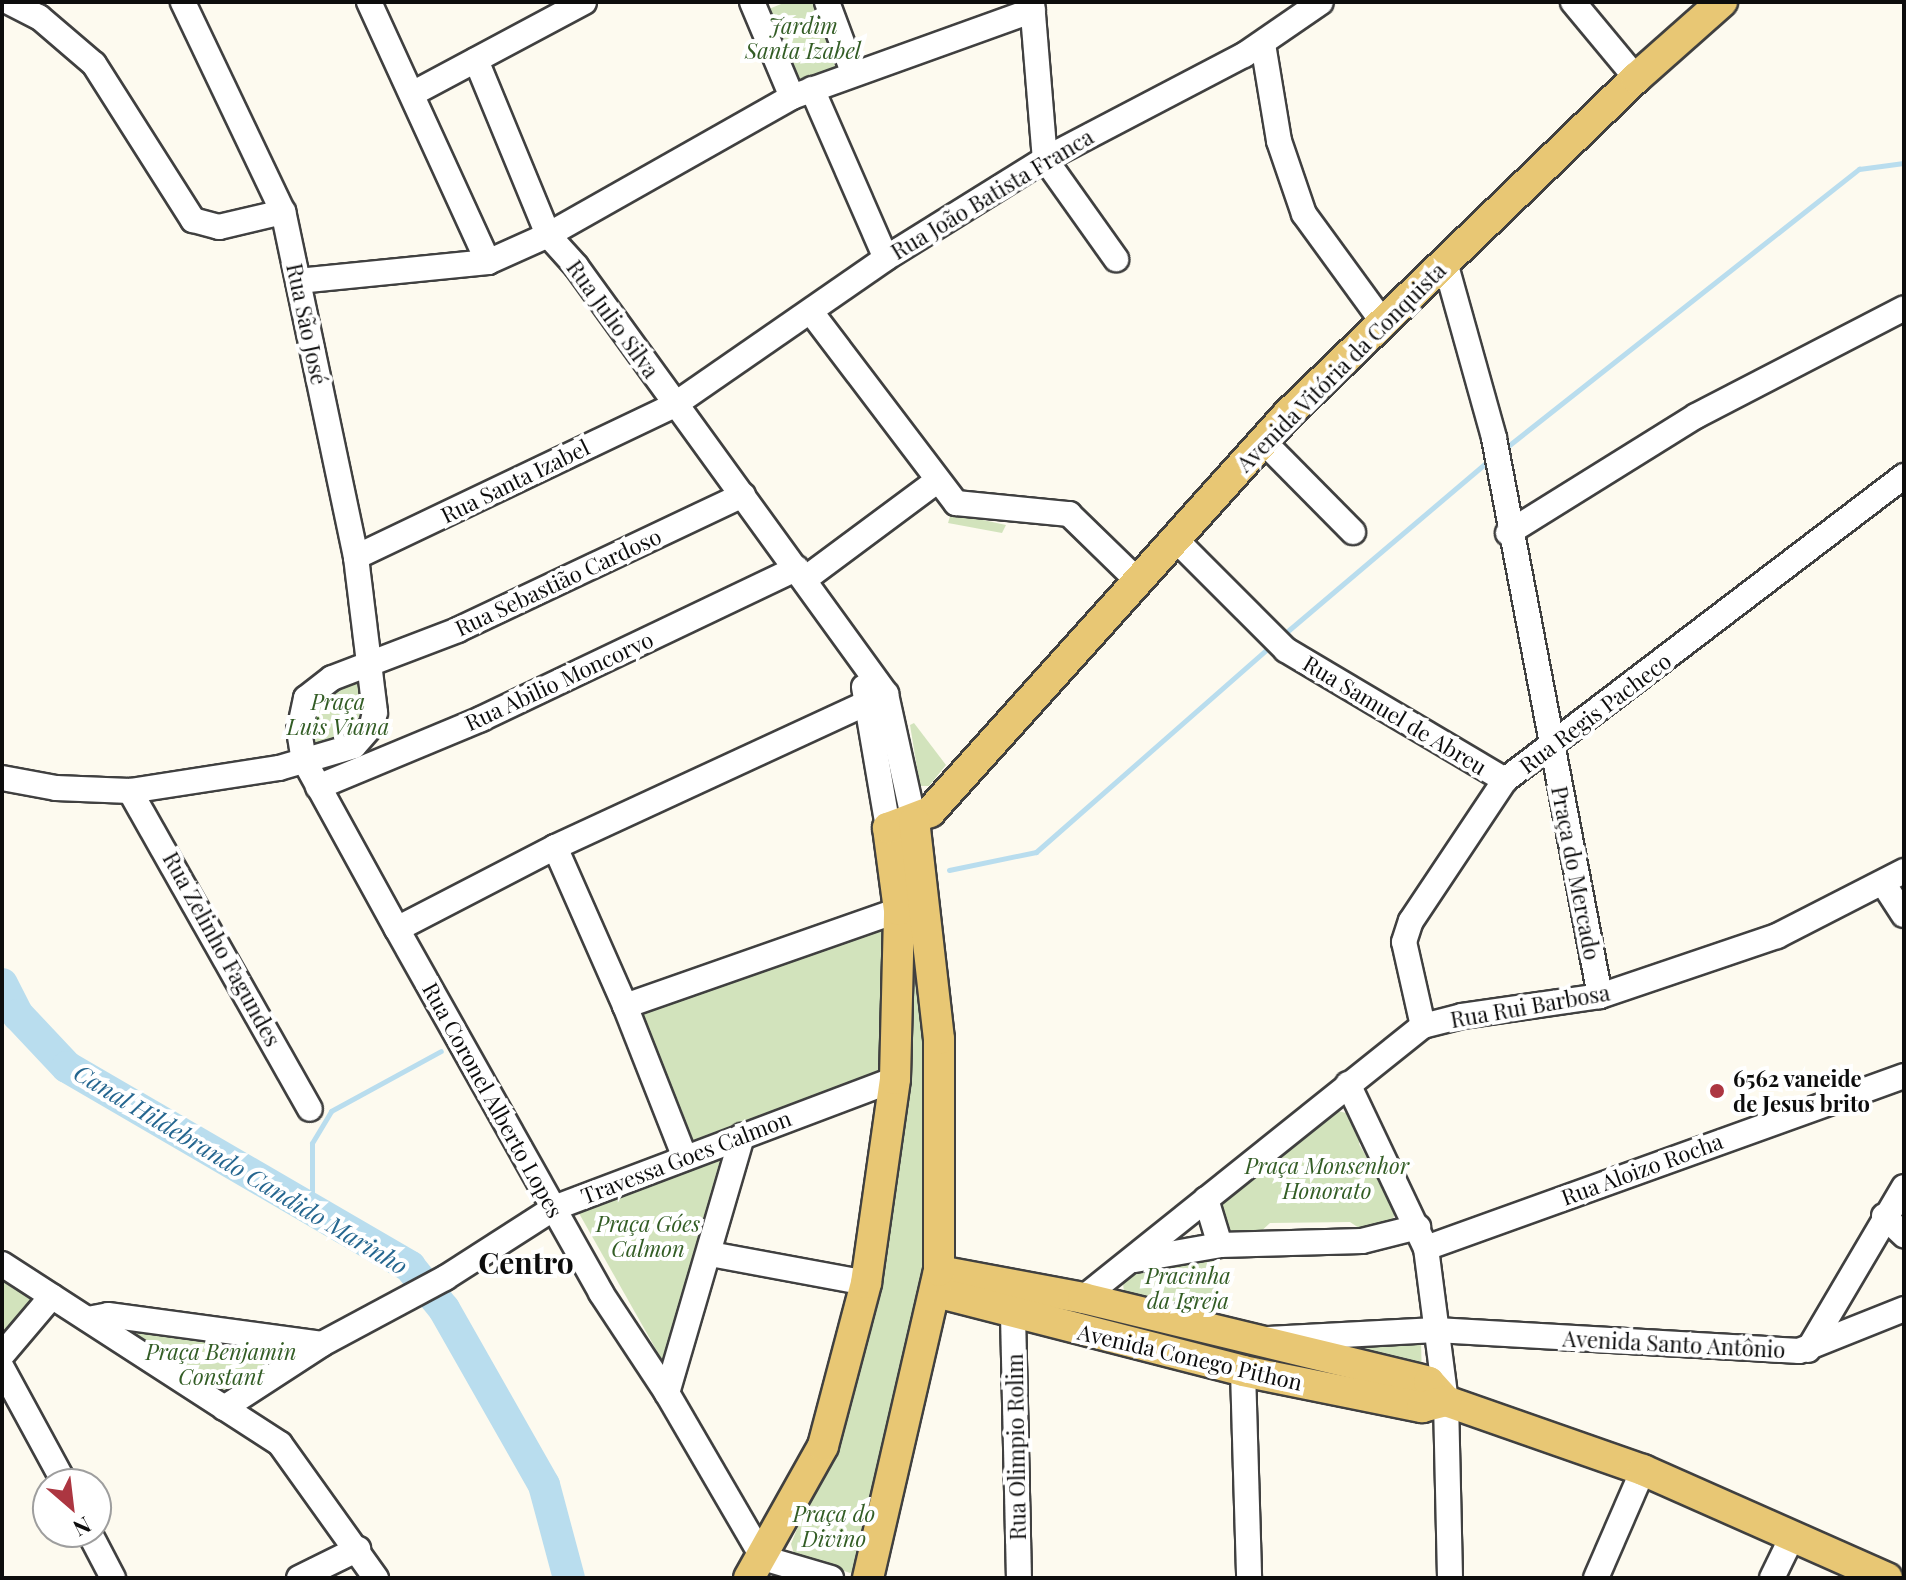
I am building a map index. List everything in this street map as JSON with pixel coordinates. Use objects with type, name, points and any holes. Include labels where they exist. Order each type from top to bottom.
[{"type":"main road","name":"Avenida Vitória da Conquista","points":[[901,824],[930,812],[1177,541],[1263,441],[1382,321],[1636,78],[1722,2]]},
{"type":"main road","points":[[868,1578],[937,1282],[939,1039],[913,909],[901,824]]},
{"type":"main road","points":[[758,1570],[823,1446],[866,1283],[895,1079],[913,909]]},
{"type":"main road","name":"Avenida Conego Pithon","points":[[937,1282],[1083,1298],[1253,1342],[1429,1382],[1446,1401],[1643,1470],[1887,1578]]},
{"type":"main road","name":"Avenida Conego Pithon","points":[[937,1282],[1013,1315],[1243,1371],[1422,1407],[1446,1401]]},
{"type":"street","points":[[9,2],[39,17],[94,64],[193,220],[219,227],[283,212]]},
{"type":"street","name":"Rua São José","points":[[2,778],[56,788],[130,791],[341,752],[364,737],[375,712],[356,557],[283,212],[183,2]]},
{"type":"street","points":[[369,2],[488,262]]},
{"type":"street","points":[[412,94],[584,2]]},
{"type":"street","points":[[752,2],[886,258]]},
{"type":"street","points":[[827,2],[853,72]]},
{"type":"street","name":"Rua João Batista Franca","points":[[674,405],[886,258],[1045,159],[1263,44],[1321,2]]},
{"type":"street","points":[[1573,2],[1636,78]]},
{"type":"street","points":[[298,281],[488,262],[548,235],[802,93],[1032,6],[1045,159],[1116,259]]},
{"type":"street","points":[[1263,44],[1279,141],[1304,214],[1382,321]]},
{"type":"street","name":"Rua Julio Silva","points":[[476,60],[548,235],[576,266],[674,405],[801,573],[863,668],[875,698]]},
{"type":"street","name":"Praça do Mercado","points":[[1445,262],[1501,471],[1508,533],[1600,996]]},
{"type":"street","points":[[1508,533],[1696,416],[1904,308]]},
{"type":"street","points":[[811,312],[956,503],[967,507],[1069,514],[1139,582]]},
{"type":"street","name":"Rua Santa Izabel","points":[[356,557],[674,405]]},
{"type":"street","points":[[1263,441],[1353,532]]},
{"type":"street","name":"Rua Abilio Moncorvo","points":[[318,787],[481,719],[801,573],[937,481]]},
{"type":"street","name":"Rua Regis Pacheco","points":[[1423,1026],[1404,942],[1411,921],[1505,780],[1551,750],[1899,488]]},
{"type":"street","name":"Rua Sebastião Cardoso","points":[[371,665],[458,630],[743,495]]},
{"type":"street","name":"Rua Samuel de Abreu","points":[[1177,541],[1286,650],[1505,780]]},
{"type":"street","points":[[304,760],[299,730],[306,698],[332,678],[371,665]]},
{"type":"street","points":[[397,929],[555,847],[875,698],[901,824]]},
{"type":"street","name":"Rua Coronel Alberto Lopes","points":[[304,760],[601,1293],[667,1393],[758,1570]]},
{"type":"street","name":"Rua Zelinho Fagundes","points":[[130,791],[310,1109]]},
{"type":"street","points":[[555,847],[625,1006],[685,1158]]},
{"type":"street","name":"Rua Rui Barbosa","points":[[1083,1298],[1423,1026],[1600,996],[1777,936],[1904,871]]},
{"type":"street","points":[[1883,883],[1904,915]]},
{"type":"street","points":[[625,1006],[913,909]]},
{"type":"street","name":"Rua Aloizo Rocha","points":[[1132,1260],[1220,1245],[1422,1238],[1904,1076]]},
{"type":"street","name":"Travessa Goes Calmon","points":[[322,1344],[445,1278],[554,1208],[895,1079]]},
{"type":"street","points":[[1348,1084],[1422,1238],[1446,1401],[1450,1578]]},
{"type":"street","points":[[667,1393],[742,1136]]},
{"type":"street","points":[[1808,1350],[1884,1216],[1904,1187]]},
{"type":"street","points":[[1206,1199],[1220,1245]]},
{"type":"street","points":[[1884,1216],[1904,1235]]},
{"type":"street","points":[[710,1254],[866,1283]]},
{"type":"street","points":[[2,1264],[280,1444],[376,1578]]},
{"type":"street","points":[[2,1355],[52,1296]]},
{"type":"street","name":"Avenida Santo Antônio","points":[[1253,1342],[1302,1334],[1436,1330],[1808,1350],[1904,1309]]},
{"type":"street","points":[[88,1319],[108,1315],[322,1344]]},
{"type":"street","name":"Rua Olimpio Rolim","points":[[1013,1315],[1019,1578]]},
{"type":"street","points":[[224,1408],[322,1344]]},
{"type":"street","points":[[2,1368],[56,1468]]},
{"type":"street","points":[[1243,1371],[1249,1578]]},
{"type":"street","points":[[1596,1578],[1643,1470]]},
{"type":"street","points":[[1772,1578],[1792,1537]]},
{"type":"street","points":[[97,1548],[113,1578]]},
{"type":"street","points":[[299,1578],[358,1549]]},
{"type":"street","points":[[758,1570],[831,1578]]},
{"type":"green space","name":"Jardim Santa Izabel","points":[[786,2],[817,2],[842,64],[792,84],[764,11]]},
{"type":"green space","points":[[951,513],[1006,525],[1002,533],[948,523]]},
{"type":"green space","name":"Praça Luis Viana","points":[[362,677],[363,721],[349,738],[312,748],[309,729],[314,703],[323,693]]},
{"type":"green space","points":[[914,723],[946,765],[929,786],[920,786],[910,725]]},
{"type":"green space","name":"Praça do Divino","points":[[917,919],[927,1075],[925,1259],[858,1567],[850,1573],[794,1554],[791,1544],[856,1380],[876,1283],[904,925]]},
{"type":"green space","points":[[886,925],[882,1069],[691,1141],[640,1013]]},
{"type":"green space","name":"Praça Monsenhor Honorato","points":[[1334,1110],[1350,1114],[1361,1135],[1359,1144],[1379,1179],[1387,1183],[1398,1207],[1391,1223],[1365,1232],[1350,1222],[1270,1223],[1257,1235],[1231,1233],[1225,1227],[1220,1201],[1312,1133],[1314,1125]]},
{"type":"green space","name":"Praça Góes Calmon","points":[[722,1154],[662,1360],[576,1208]]},
{"type":"green space","name":"Pracinha da Igreja","points":[[1214,1255],[1216,1323],[1124,1293],[1123,1283],[1132,1272]]},
{"type":"green space","points":[[2,1278],[36,1299],[2,1341]]},
{"type":"green space","name":"Praça Benjamin Constant","points":[[118,1326],[289,1351],[225,1394]]},
{"type":"green space","points":[[1421,1341],[1422,1379],[1302,1346]]},
{"type":"waterway","points":[[1503,450],[1859,169],[1904,163]]},
{"type":"waterway","points":[[1283,635],[1492,458]]},
{"type":"waterway","points":[[949,870],[1036,852],[1272,645]]},
{"type":"waterway","name":"Canal Hildebrando Candido Marinho","points":[[2,984],[18,1015],[67,1067],[410,1267],[444,1309],[544,1485],[569,1578]]},
{"type":"waterway","points":[[312,1206],[312,1143],[331,1111],[441,1051]]},
{"type":"place","name":"6562 vaneide de Jesus brito","points":[[1717,1091]]},
{"type":"district","name":"Centro","points":[[526,1262]]}]
